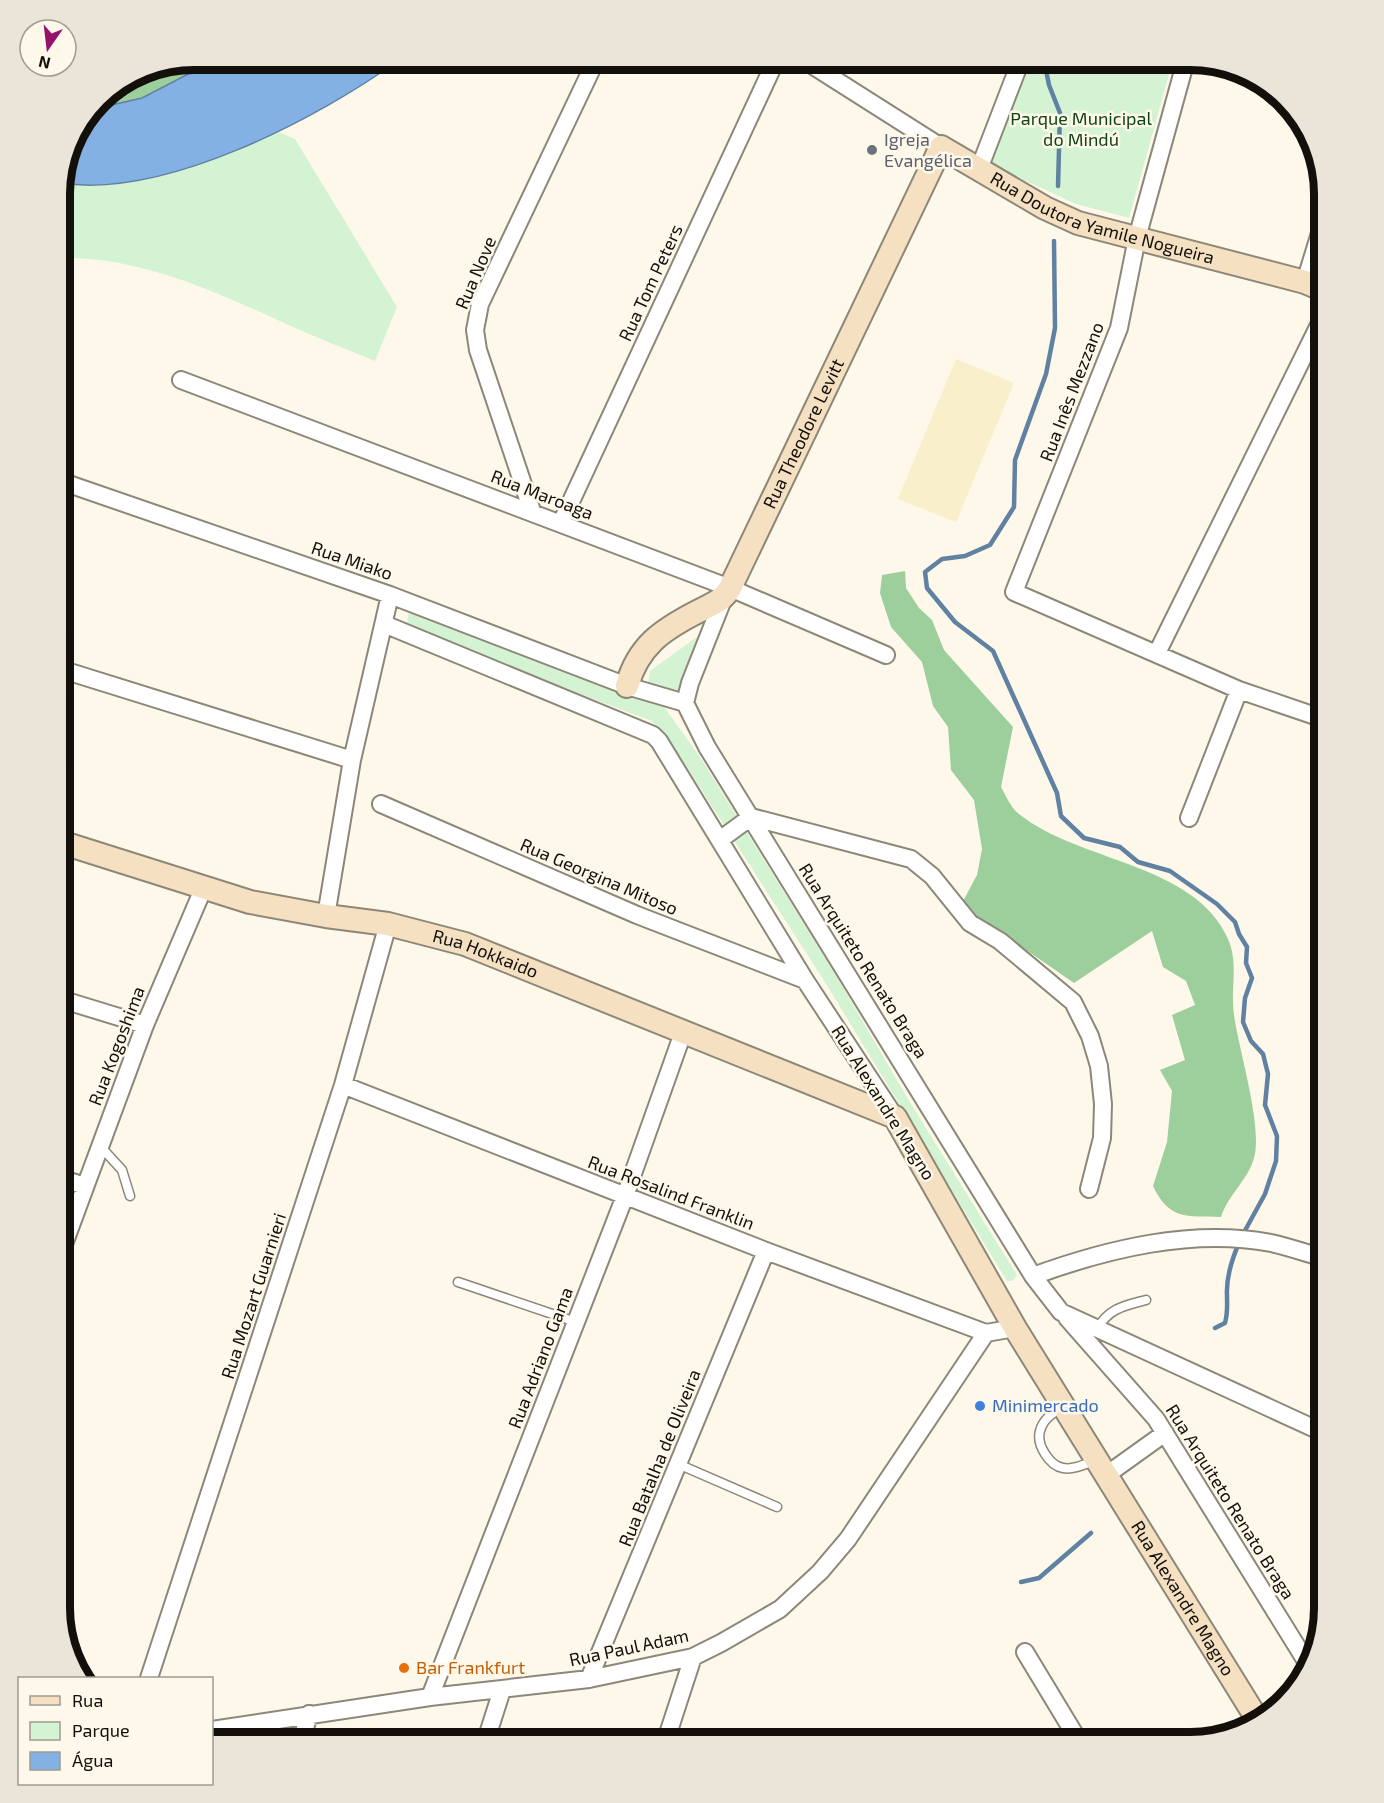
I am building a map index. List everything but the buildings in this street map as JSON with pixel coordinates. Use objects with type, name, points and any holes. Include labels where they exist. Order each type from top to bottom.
[{"type":"street","name":"Rua Nove","points":[[532,511],[478,350],[476,321],[480,304],[591,71]]},
{"type":"street","name":"Rua Tom Peters","points":[[561,523],[771,71]]},
{"type":"street","name":"Rua Doutora Yamile Nogueira","points":[[822,71],[941,147],[1045,207],[1078,223],[1314,286]]},
{"type":"street","points":[[832,77],[834,71]]},
{"type":"street","points":[[979,169],[1017,71]]},
{"type":"street","name":"Rua Inês Mezzano","points":[[1157,653],[1014,592],[1119,328],[1137,238],[1183,71]]},
{"type":"street","name":"Rua Theodore Levitt","points":[[727,593],[941,147]]},
{"type":"street","points":[[1314,335],[1157,653],[1239,690],[1314,716]]},
{"type":"street","name":"Rua Maroaga","points":[[181,380],[532,511],[727,593],[886,655]]},
{"type":"street","name":"Rua Miako","points":[[71,485],[390,595],[627,686]]},
{"type":"street","points":[[727,593],[685,703],[627,686],[634,664],[648,645],[727,593]]},
{"type":"street","points":[[326,916],[352,760],[390,595]]},
{"type":"street","name":"Rua Alexandre Magno","points":[[384,624],[652,735],[659,741],[721,839],[805,980],[895,1117],[1015,1328],[1254,1714]]},
{"type":"street","points":[[71,672],[352,760]]},
{"type":"street","points":[[1189,818],[1239,690]]},
{"type":"street","name":"Rua Arquiteto Renato Braga","points":[[685,703],[707,747],[1038,1282],[1061,1312],[1156,1419],[1303,1657]]},
{"type":"street","name":"Rua Georgina Mitoso","points":[[381,804],[638,915],[805,980]]},
{"type":"street","points":[[721,839],[751,817],[911,860],[932,876],[970,923],[1008,948],[1072,1002],[1090,1036],[1099,1066],[1103,1104],[1102,1138],[1089,1189]]},
{"type":"street","name":"Rua Hokkaido","points":[[71,845],[250,902],[326,916],[388,924],[465,944],[684,1030],[895,1117]]},
{"type":"street","name":"Rua Kogoshima","points":[[70,1227],[145,1025],[204,886]]},
{"type":"street","name":"Rua Mozart Guarnieri","points":[[149,1677],[343,1085],[388,924]]},
{"type":"street","points":[[70,1002],[145,1025]]},
{"type":"street","name":"Rua Adriano Gama","points":[[430,1698],[625,1196],[684,1030]]},
{"type":"street","name":"Rua Rosalind Franklin","points":[[343,1085],[766,1251],[986,1333]]},
{"type":"street","points":[[70,1181],[85,1186]]},
{"type":"street","points":[[1038,1282],[1108,1251],[1202,1239],[1270,1243],[1314,1255]]},
{"type":"street","name":"Rua Batalha de Oliveira","points":[[590,1679],[766,1251]]},
{"type":"street","points":[[1061,1312],[1314,1428]]},
{"type":"street","points":[[986,1333],[1015,1328]]},
{"type":"street","name":"Rua Paul Adam","points":[[213,1730],[309,1714],[590,1679],[693,1657],[780,1609],[820,1572],[848,1539],[986,1333]]},
{"type":"street","points":[[1100,1468],[1165,1433]]},
{"type":"street","points":[[1026,1652],[1073,1732]]},
{"type":"street","points":[[669,1732],[693,1657]]},
{"type":"street","points":[[489,1732],[502,1690]]},
{"type":"street","points":[[304,1732],[309,1714]]},
{"type":"lane","points":[[100,1145],[122,1170],[130,1196]]},
{"type":"lane","points":[[458,1282],[576,1322]]},
{"type":"lane","points":[[1097,1329],[1103,1317],[1114,1308],[1146,1300]]},
{"type":"lane","points":[[1063,1407],[1048,1417],[1039,1432],[1041,1443],[1049,1460],[1061,1468],[1100,1468]]},
{"type":"lane","points":[[678,1464],[777,1508]]},
{"type":"green space","points":[[194,71],[142,98],[108,106],[126,91],[147,80],[171,73]]},
{"type":"green space","name":"Parque Municipal do Mindú","points":[[1022,71],[1170,71],[1129,218],[1076,204],[987,163]]},
{"type":"green space","points":[[279,132],[295,139],[397,307],[375,361],[229,298],[174,277],[118,263],[71,258],[71,184],[117,184],[145,179],[227,153]]},
{"type":"green space","points":[[905,571],[906,588],[919,608],[932,620],[944,650],[1013,727],[1001,787],[1014,809],[1044,830],[1163,879],[1190,894],[1212,914],[1228,939],[1234,967],[1234,1015],[1253,1109],[1256,1144],[1251,1166],[1221,1217],[1180,1214],[1165,1205],[1153,1186],[1167,1142],[1172,1091],[1160,1070],[1185,1060],[1172,1015],[1195,1005],[1186,981],[1163,967],[1152,931],[1074,983],[961,905],[977,875],[982,849],[974,800],[951,770],[948,727],[933,706],[922,662],[891,627],[880,593],[882,575]]},
{"type":"green space","points":[[409,612],[613,690],[639,697],[651,692],[648,683],[650,671],[712,626],[681,689],[657,697],[700,757],[835,974],[908,1099],[1017,1275],[1012,1281],[1007,1281],[823,979],[686,766],[652,721],[406,629]]},
{"type":"sand","points":[[956,359],[1014,383],[956,522],[898,499]]},
{"type":"water","points":[[194,71],[383,71],[283,129],[238,150],[192,167],[146,179],[102,185],[71,184],[80,147],[101,113],[108,106],[142,98]]},
{"type":"waterway","points":[[1046,71],[1060,113],[1058,186]]},
{"type":"waterway","points":[[1054,241],[1055,328],[1046,374],[1015,460],[1014,507],[990,545],[965,556],[942,559],[925,572],[927,588],[955,622],[993,651],[1057,793],[1061,816],[1084,838],[1120,847],[1138,862],[1170,871],[1217,904],[1235,922],[1247,947],[1246,963],[1252,978],[1245,998],[1243,1022],[1251,1041],[1263,1054],[1268,1074],[1265,1105],[1277,1136],[1276,1161],[1265,1194],[1242,1236]]},
{"type":"waterway","points":[[1215,1328],[1225,1323],[1229,1275],[1239,1243]]},
{"type":"waterway","points":[[1021,1582],[1039,1578],[1091,1533]]},
{"type":"place","name":"Igreja Evangélica","points":[[872,150]]},
{"type":"place","name":"Minimercado","points":[[980,1406]]},
{"type":"place","name":"Bar Frankfurt","points":[[404,1668]]}]
